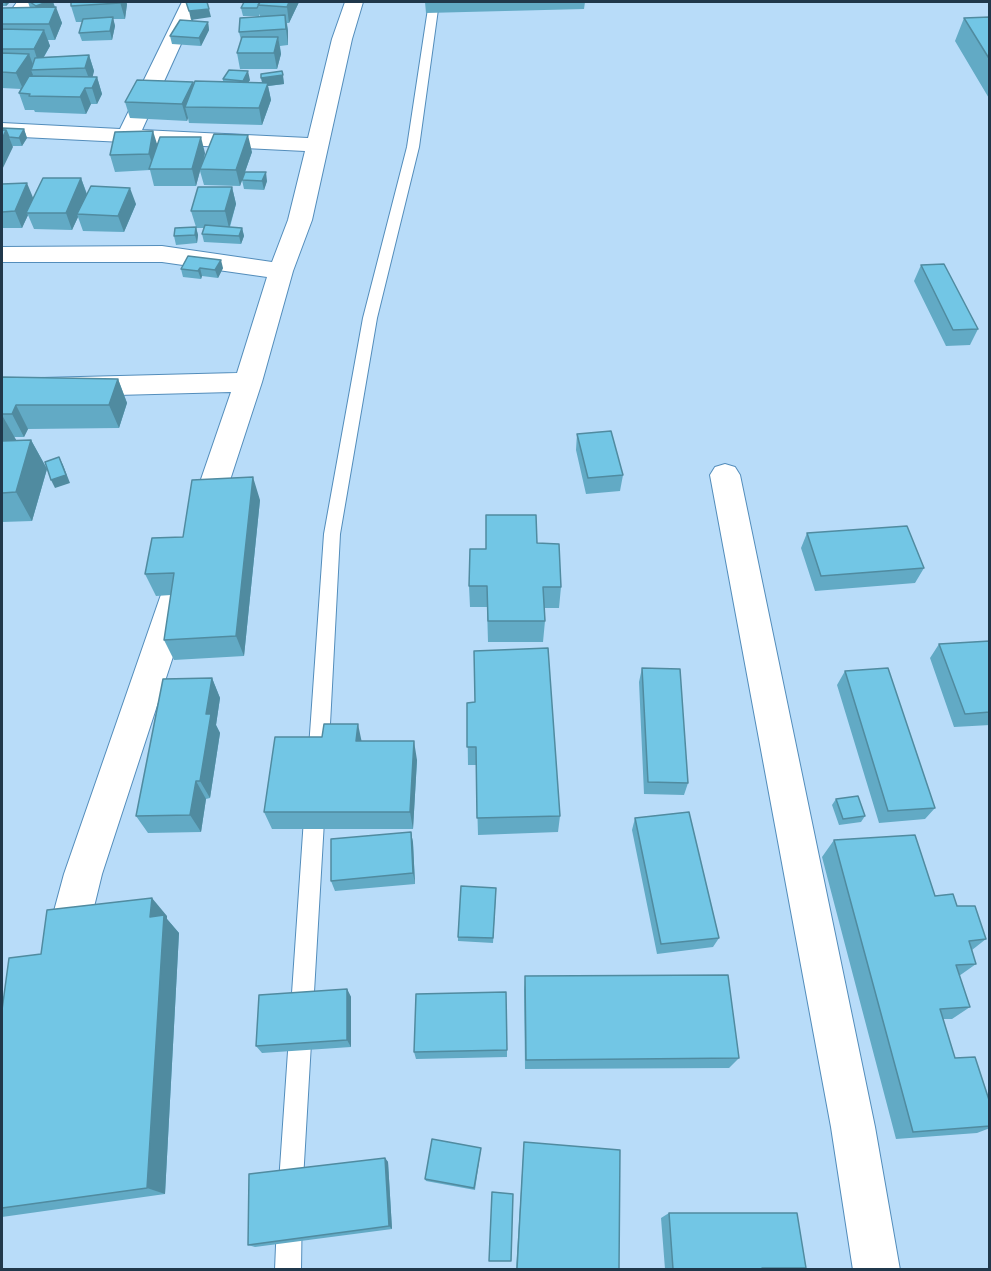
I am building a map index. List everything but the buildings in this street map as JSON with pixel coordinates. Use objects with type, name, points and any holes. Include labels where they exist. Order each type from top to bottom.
[{"type":"street","points":[[2,36],[26,2]]},
{"type":"street","points":[[128,135],[191,2]]},
{"type":"street","points":[[57,977],[83,874],[248,382],[281,271],[300,220],[342,39],[354,2]]},
{"type":"street","points":[[2,130],[317,145]]},
{"type":"street","points":[[2,255],[162,254],[281,271]]},
{"type":"street","points":[[2,389],[248,382]]},
{"type":"street","points":[[725,475],[853,1127],[877,1269]]},
{"type":"lane","points":[[288,1269],[290,1197],[332,534],[370,318],[413,147],[434,2]]}]
